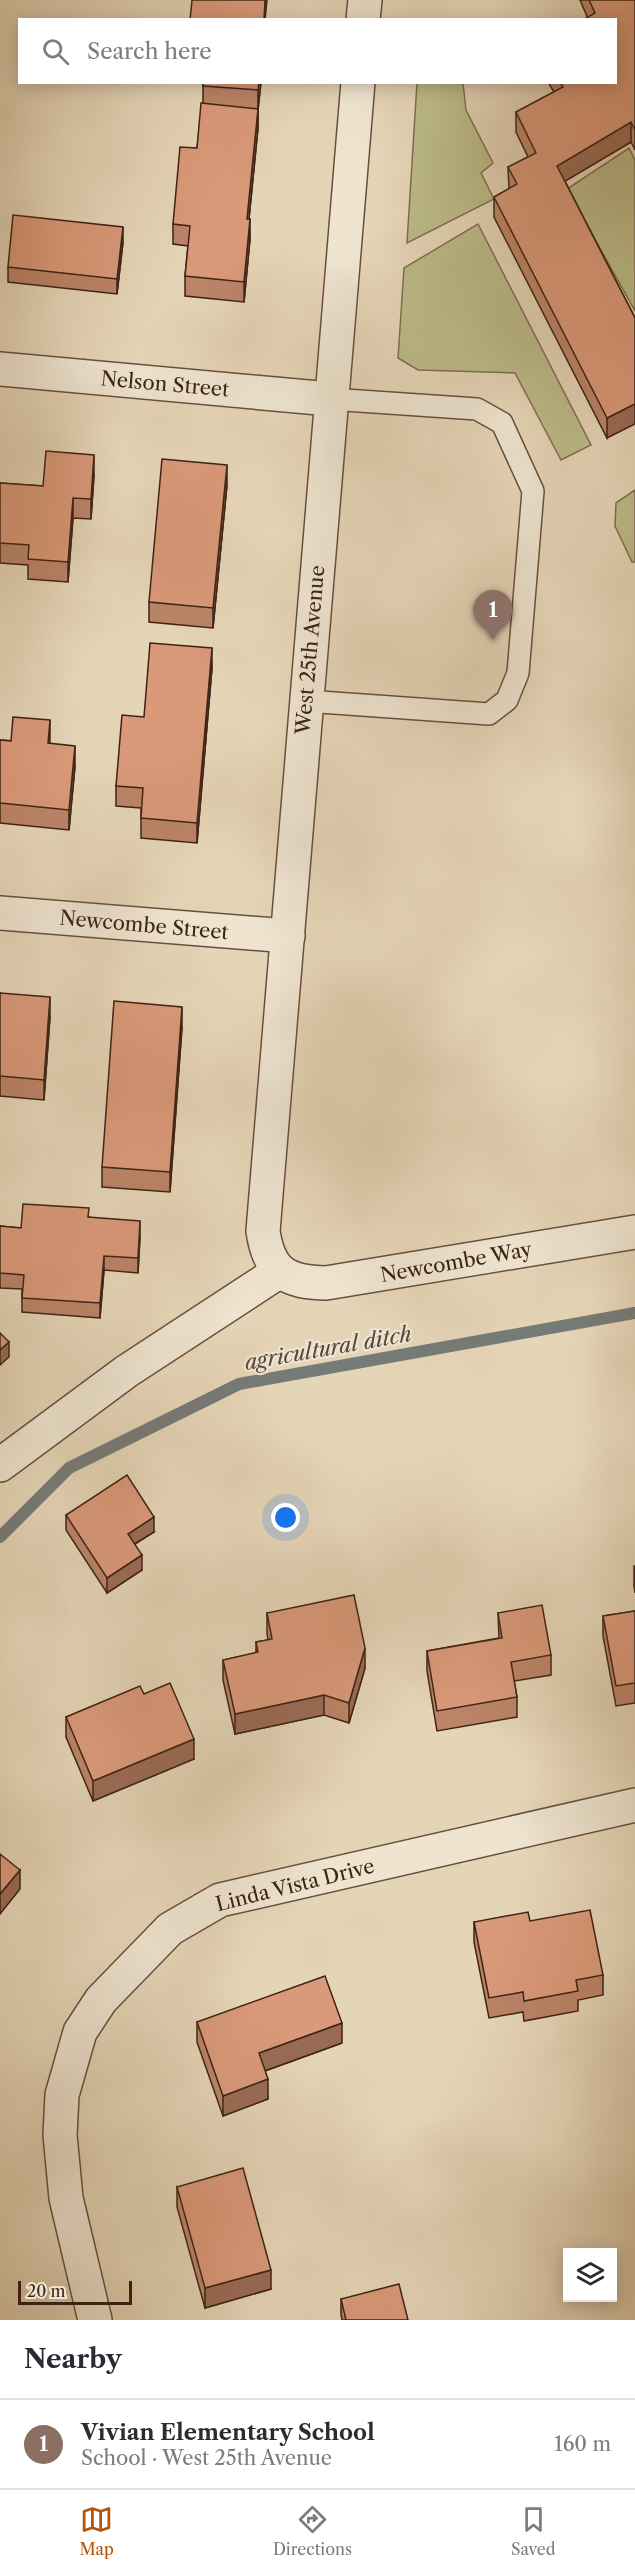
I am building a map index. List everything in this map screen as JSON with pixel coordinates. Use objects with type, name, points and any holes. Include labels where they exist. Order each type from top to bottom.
[{"type":"street","points":[[363,18],[365,0]]},
{"type":"street","name":"West 25th Avenue","points":[[279,1271],[266,1250],[263,1232],[358,84]]},
{"type":"street","name":"Nelson Street","points":[[0,369],[330,399]]},
{"type":"street","name":"Newcombe Street","points":[[0,913],[288,936]]},
{"type":"street","name":"Newcombe Way","points":[[279,1271],[300,1283],[326,1283],[635,1232]]},
{"type":"street","points":[[0,1465],[127,1371],[279,1271]]},
{"type":"street","name":"Linda Vista Drive","points":[[95,2320],[66,2198],[60,2135],[62,2095],[80,2032],[101,2000],[170,1929],[220,1900],[635,1805]]},
{"type":"lane","points":[[306,700],[489,714],[507,700],[518,673],[533,491],[502,423],[477,409],[330,399]]},
{"type":"shaded area","points":[[417,84],[463,84],[466,110],[493,163],[481,173],[494,199],[407,243]]},
{"type":"shaded area","points":[[629,148],[635,160],[635,311],[567,189]]},
{"type":"shaded area","points":[[478,224],[591,445],[561,460],[515,373],[418,370],[398,358],[404,268]]},
{"type":"shaded area","points":[[635,490],[635,562],[632,562],[615,526],[616,503]]},
{"type":"building","points":[[192,0],[265,0],[264,18],[190,18]]},
{"type":"building","points":[[589,0],[635,0],[635,130],[631,122],[557,166],[635,318],[635,404],[607,418],[494,197],[517,184],[508,167],[536,153],[516,112],[563,87],[561,84],[617,84],[617,18],[586,18],[595,13]]},
{"type":"building","points":[[203,84],[259,84],[258,90],[203,86]]},
{"type":"building","points":[[201,103],[258,109],[247,219],[250,219],[244,282],[185,276],[190,226],[173,224],[180,147],[197,148]]},
{"type":"building","points":[[13,215],[123,227],[117,279],[8,267]]},
{"type":"building","points":[[46,451],[94,455],[91,499],[73,498],[68,562],[28,559],[29,545],[0,543],[0,483],[43,486]]},
{"type":"building","points":[[162,459],[227,465],[213,608],[149,602]]},
{"type":"building","points":[[150,643],[212,648],[197,823],[141,818],[143,788],[116,786],[122,715],[144,717]]},
{"type":"building","points":[[13,717],[50,720],[48,743],[75,746],[69,810],[0,803],[0,740],[11,741]]},
{"type":"building","points":[[0,993],[50,997],[44,1080],[0,1076]]},
{"type":"building","points":[[114,1001],[182,1007],[170,1172],[102,1167]]},
{"type":"building","points":[[23,1204],[89,1208],[88,1217],[140,1221],[138,1258],[104,1256],[100,1303],[22,1298],[24,1275],[0,1273],[0,1226],[21,1228]]},
{"type":"building","points":[[0,1333],[9,1342],[0,1350]]},
{"type":"building","points":[[127,1475],[154,1517],[128,1534],[142,1555],[107,1578],[66,1515]]},
{"type":"building","points":[[354,1595],[365,1648],[349,1703],[324,1695],[235,1714],[223,1660],[258,1652],[256,1642],[272,1639],[267,1613]]},
{"type":"building","points":[[542,1605],[551,1655],[511,1662],[517,1697],[437,1711],[427,1651],[502,1638],[498,1613]]},
{"type":"building","points":[[635,1611],[635,1683],[616,1686],[603,1616]]},
{"type":"building","points":[[170,1683],[194,1739],[93,1781],[66,1717],[140,1686],[144,1694]]},
{"type":"building","points":[[0,1854],[20,1870],[0,1894]]},
{"type":"building","points":[[590,1910],[603,1975],[576,1980],[578,1991],[524,2001],[523,1992],[489,1998],[474,1922],[528,1912],[530,1921]]},
{"type":"building","points":[[325,1976],[342,2023],[259,2053],[268,2079],[223,2096],[197,2022]]},
{"type":"building","points":[[243,2168],[271,2270],[205,2288],[177,2187]]},
{"type":"building","points":[[399,2284],[408,2320],[346,2320],[341,2299]]},
{"type":"waterway","name":"agricultural ditch","points":[[0,1537],[69,1468],[239,1384],[635,1313]]},
{"type":"place","name":"Vivian Elementary School","points":[[493,640]]}]
